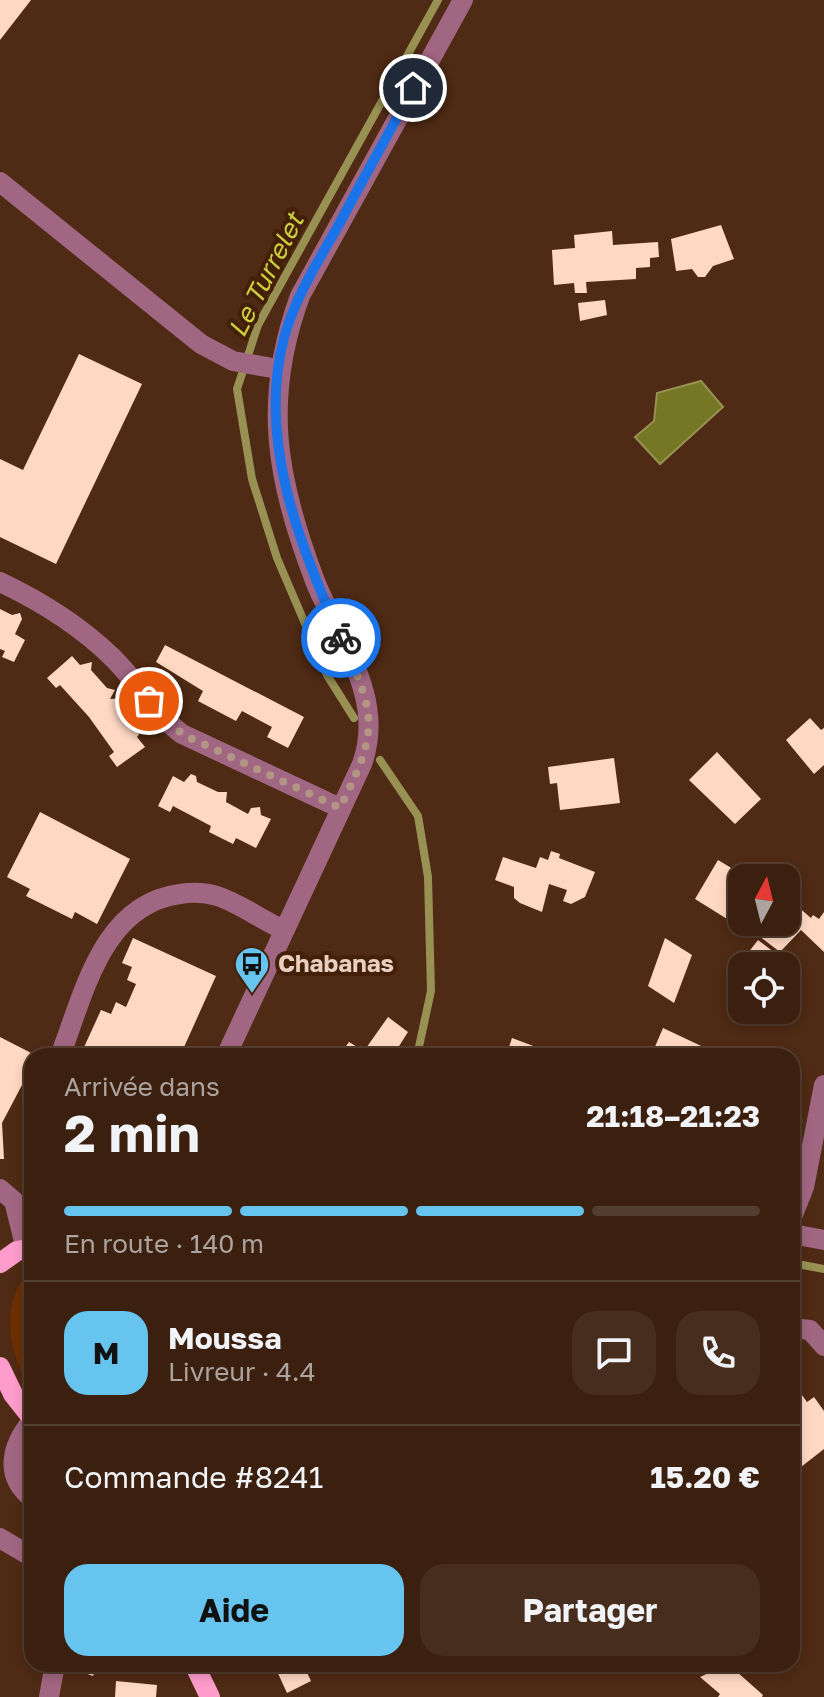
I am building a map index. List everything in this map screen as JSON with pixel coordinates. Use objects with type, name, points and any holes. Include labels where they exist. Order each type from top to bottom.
[{"type":"main road","points":[[0,1263],[24,1251]]},
{"type":"main road","points":[[0,1367],[24,1409]]},
{"type":"main road","points":[[198,1672],[210,1697]]},
{"type":"street","points":[[230,1048],[366,751],[370,711],[366,693],[315,581],[296,521],[277,430],[269,368],[300,296],[463,0]]},
{"type":"street","points":[[0,182],[201,344],[233,361],[269,368]]},
{"type":"street","points":[[0,582],[28,595],[74,625],[113,657],[167,723],[182,734],[340,808]]},
{"type":"street","points":[[63,1048],[100,953],[136,909],[163,896],[197,892],[217,896],[282,929]]},
{"type":"street","points":[[800,1197],[824,1085]]},
{"type":"street","points":[[0,1189],[14,1201],[24,1233]]},
{"type":"street","points":[[800,1236],[824,1240]]},
{"type":"street","points":[[800,1329],[810,1330],[824,1346]]},
{"type":"street","points":[[24,1431],[17,1441],[13,1466],[24,1491]]},
{"type":"street","points":[[0,1538],[24,1552]]},
{"type":"street","points":[[49,1697],[54,1672]]},
{"type":"shaded area","points":[[701,381],[723,407],[660,464],[635,437],[654,421],[657,393]]},
{"type":"shaded area","points":[[24,1279],[24,1377],[12,1343],[10,1326],[15,1294]]},
{"type":"building","points":[[0,0],[31,0],[0,40]]},
{"type":"building","points":[[721,225],[734,259],[713,266],[705,277],[698,277],[692,269],[676,271],[671,239]]},
{"type":"building","points":[[612,231],[613,245],[658,242],[659,257],[650,258],[650,267],[636,268],[636,279],[586,282],[587,293],[575,293],[574,283],[554,285],[552,250],[575,248],[574,235]]},
{"type":"building","points":[[605,300],[607,315],[580,321],[578,303]]},
{"type":"building","points":[[79,354],[142,384],[56,564],[0,537],[0,459],[23,470]]},
{"type":"building","points":[[0,609],[12,615],[20,613],[22,619],[15,634],[25,640],[14,662],[2,657],[5,651],[0,649]]},
{"type":"building","points":[[165,645],[304,717],[288,748],[267,737],[272,727],[242,711],[236,721],[198,701],[203,691],[156,662]]},
{"type":"building","points":[[72,656],[80,665],[92,662],[91,670],[107,688],[115,690],[110,699],[122,698],[121,707],[135,726],[143,729],[137,737],[145,747],[117,767],[109,756],[114,752],[89,717],[60,685],[56,688],[47,678]]},
{"type":"building","points":[[810,718],[821,730],[824,728],[824,765],[814,774],[786,740]]},
{"type":"building","points":[[717,752],[761,799],[735,824],[689,780]]},
{"type":"building","points":[[614,758],[620,803],[560,810],[557,783],[550,784],[548,767]]},
{"type":"building","points":[[191,774],[196,776],[197,782],[218,792],[227,792],[226,802],[248,814],[251,808],[260,807],[261,815],[271,819],[256,848],[236,838],[233,844],[209,832],[211,826],[173,806],[170,812],[158,806],[173,776],[184,782]]},
{"type":"building","points":[[40,812],[130,859],[97,924],[75,912],[72,919],[26,896],[30,889],[7,877]]},
{"type":"building","points":[[551,851],[560,854],[559,858],[595,872],[585,897],[571,904],[563,901],[567,890],[549,884],[542,912],[520,903],[514,898],[514,887],[495,880],[503,857],[536,868],[540,857],[548,860]]},
{"type":"building","points":[[718,860],[728,866],[728,920],[695,899]]},
{"type":"building","points":[[800,908],[811,918],[813,915],[819,919],[824,912],[824,952],[801,930]]},
{"type":"building","points":[[759,936],[795,936],[780,952]]},
{"type":"building","points":[[133,938],[216,976],[184,1048],[84,1048],[101,1010],[111,1014],[116,1002],[126,1007],[136,984],[127,980],[132,967],[122,963]]},
{"type":"building","points":[[665,938],[692,955],[674,1003],[648,986]]},
{"type":"building","points":[[758,940],[774,952],[749,952]]},
{"type":"building","points":[[388,1017],[408,1032],[398,1048],[366,1048]]},
{"type":"building","points":[[663,1028],[706,1048],[654,1048]]},
{"type":"building","points":[[0,1037],[24,1049],[24,1081],[2,1123],[4,1159],[0,1159]]},
{"type":"building","points":[[512,1038],[539,1048],[509,1048]]},
{"type":"building","points":[[349,1042],[359,1048],[345,1048]]},
{"type":"building","points":[[800,1392],[807,1402],[814,1397],[824,1411],[824,1449],[800,1468]]},
{"type":"building","points":[[277,1672],[307,1672],[311,1681],[287,1693]]},
{"type":"building","points":[[711,1672],[737,1672],[763,1695],[718,1697],[720,1694],[700,1677]]},
{"type":"building","points":[[116,1681],[157,1685],[156,1697],[115,1697]]},
{"type":"waterway","name":"Le Turrelet","points":[[354,718],[327,675],[277,558],[252,479],[237,389],[258,325],[438,0]]},
{"type":"waterway","name":"Le Turrelet","points":[[380,760],[418,816],[428,877],[431,991],[419,1048]]},
{"type":"waterway","name":"Le Turrelet","points":[[800,1264],[824,1269]]},
{"type":"way so far","points":[[149,701],[167,723],[182,734],[340,808],[362,764],[371,730],[366,693],[341,638]]},
{"type":"place","name":"Chabanas","points":[[252,995]]},
{"type":"route","points":[[341,638],[315,581],[282,466],[277,430],[278,369],[285,336],[300,296],[413,88]]}]
